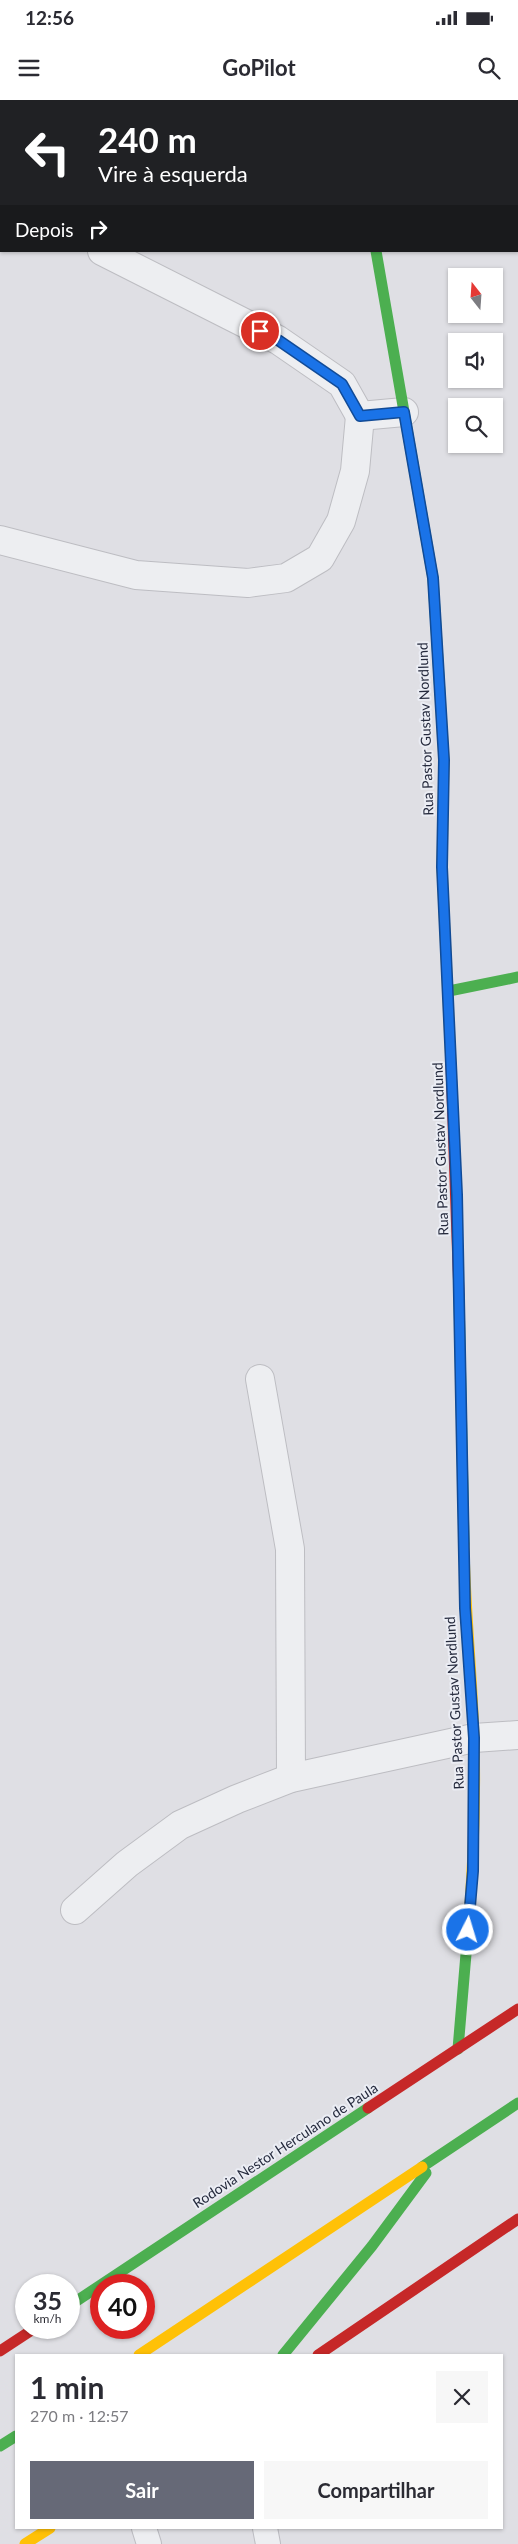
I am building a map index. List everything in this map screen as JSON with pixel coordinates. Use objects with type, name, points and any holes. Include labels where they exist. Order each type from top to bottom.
[{"type":"main road","name":"Rua Pastor Gustav Nordlund","points":[[376,252],[433,578],[444,760],[442,867],[457,1195],[465,1608],[474,1738],[473,1871],[458,2049]]},
{"type":"main road","points":[[449,991],[518,977]]},
{"type":"main road","name":"Rodovia Nestor Herculano de Paula","points":[[80,2299],[518,2009]]},
{"type":"main road","points":[[141,2354],[518,2103]]},
{"type":"main road","points":[[285,2354],[372,2246],[438,2157]]},
{"type":"main road","points":[[319,2354],[518,2219]]},
{"type":"main road","points":[[0,2351],[18,2339]]},
{"type":"main road","points":[[0,2446],[15,2437]]},
{"type":"main road","points":[[25,2544],[48,2529]]},
{"type":"street","points":[[0,540],[136,575],[248,583],[286,578],[320,558],[341,521],[355,471],[360,416],[342,384],[278,340],[104,252]]},
{"type":"street","points":[[360,416],[404,412]]},
{"type":"street","points":[[260,1379],[290,1549],[291,1778]]},
{"type":"street","points":[[75,1910],[127,1864],[180,1825],[237,1799],[291,1778],[474,1738],[518,1735]]},
{"type":"lane","points":[[144,2529],[150,2544]]},
{"type":"lane","points":[[265,2529],[268,2544]]},
{"type":"traffic: fast","points":[[376,252],[433,578],[440,694]]},
{"type":"traffic: fast","points":[[449,991],[518,977]]},
{"type":"traffic: fast","points":[[459,1295],[464,1544]]},
{"type":"traffic: fast","points":[[458,2049],[467,1942]]},
{"type":"traffic: fast","points":[[422,2167],[518,2103]]},
{"type":"traffic: fast","points":[[80,2299],[368,2108]]},
{"type":"traffic: fast","points":[[284,2354],[372,2246],[426,2173]]},
{"type":"traffic: fast","points":[[0,2446],[15,2437]]},
{"type":"traffic: slow","points":[[440,694],[444,760],[442,867],[451,1064]]},
{"type":"traffic: slow","points":[[464,1544],[475,1763],[474,1840],[467,1942]]},
{"type":"traffic: slow","points":[[141,2354],[422,2167]]},
{"type":"traffic: slow","points":[[25,2544],[48,2529]]},
{"type":"traffic: jam","points":[[451,1064],[459,1295]]},
{"type":"traffic: jam","points":[[368,2108],[518,2009]]},
{"type":"traffic: jam","points":[[319,2354],[518,2219]]},
{"type":"traffic: jam","points":[[0,2351],[18,2339]]},
{"type":"route","points":[[260,331],[278,340],[342,384],[360,416],[404,412],[433,578],[444,760],[442,867],[457,1195],[465,1608],[474,1738],[473,1871],[468,1930]]}]
